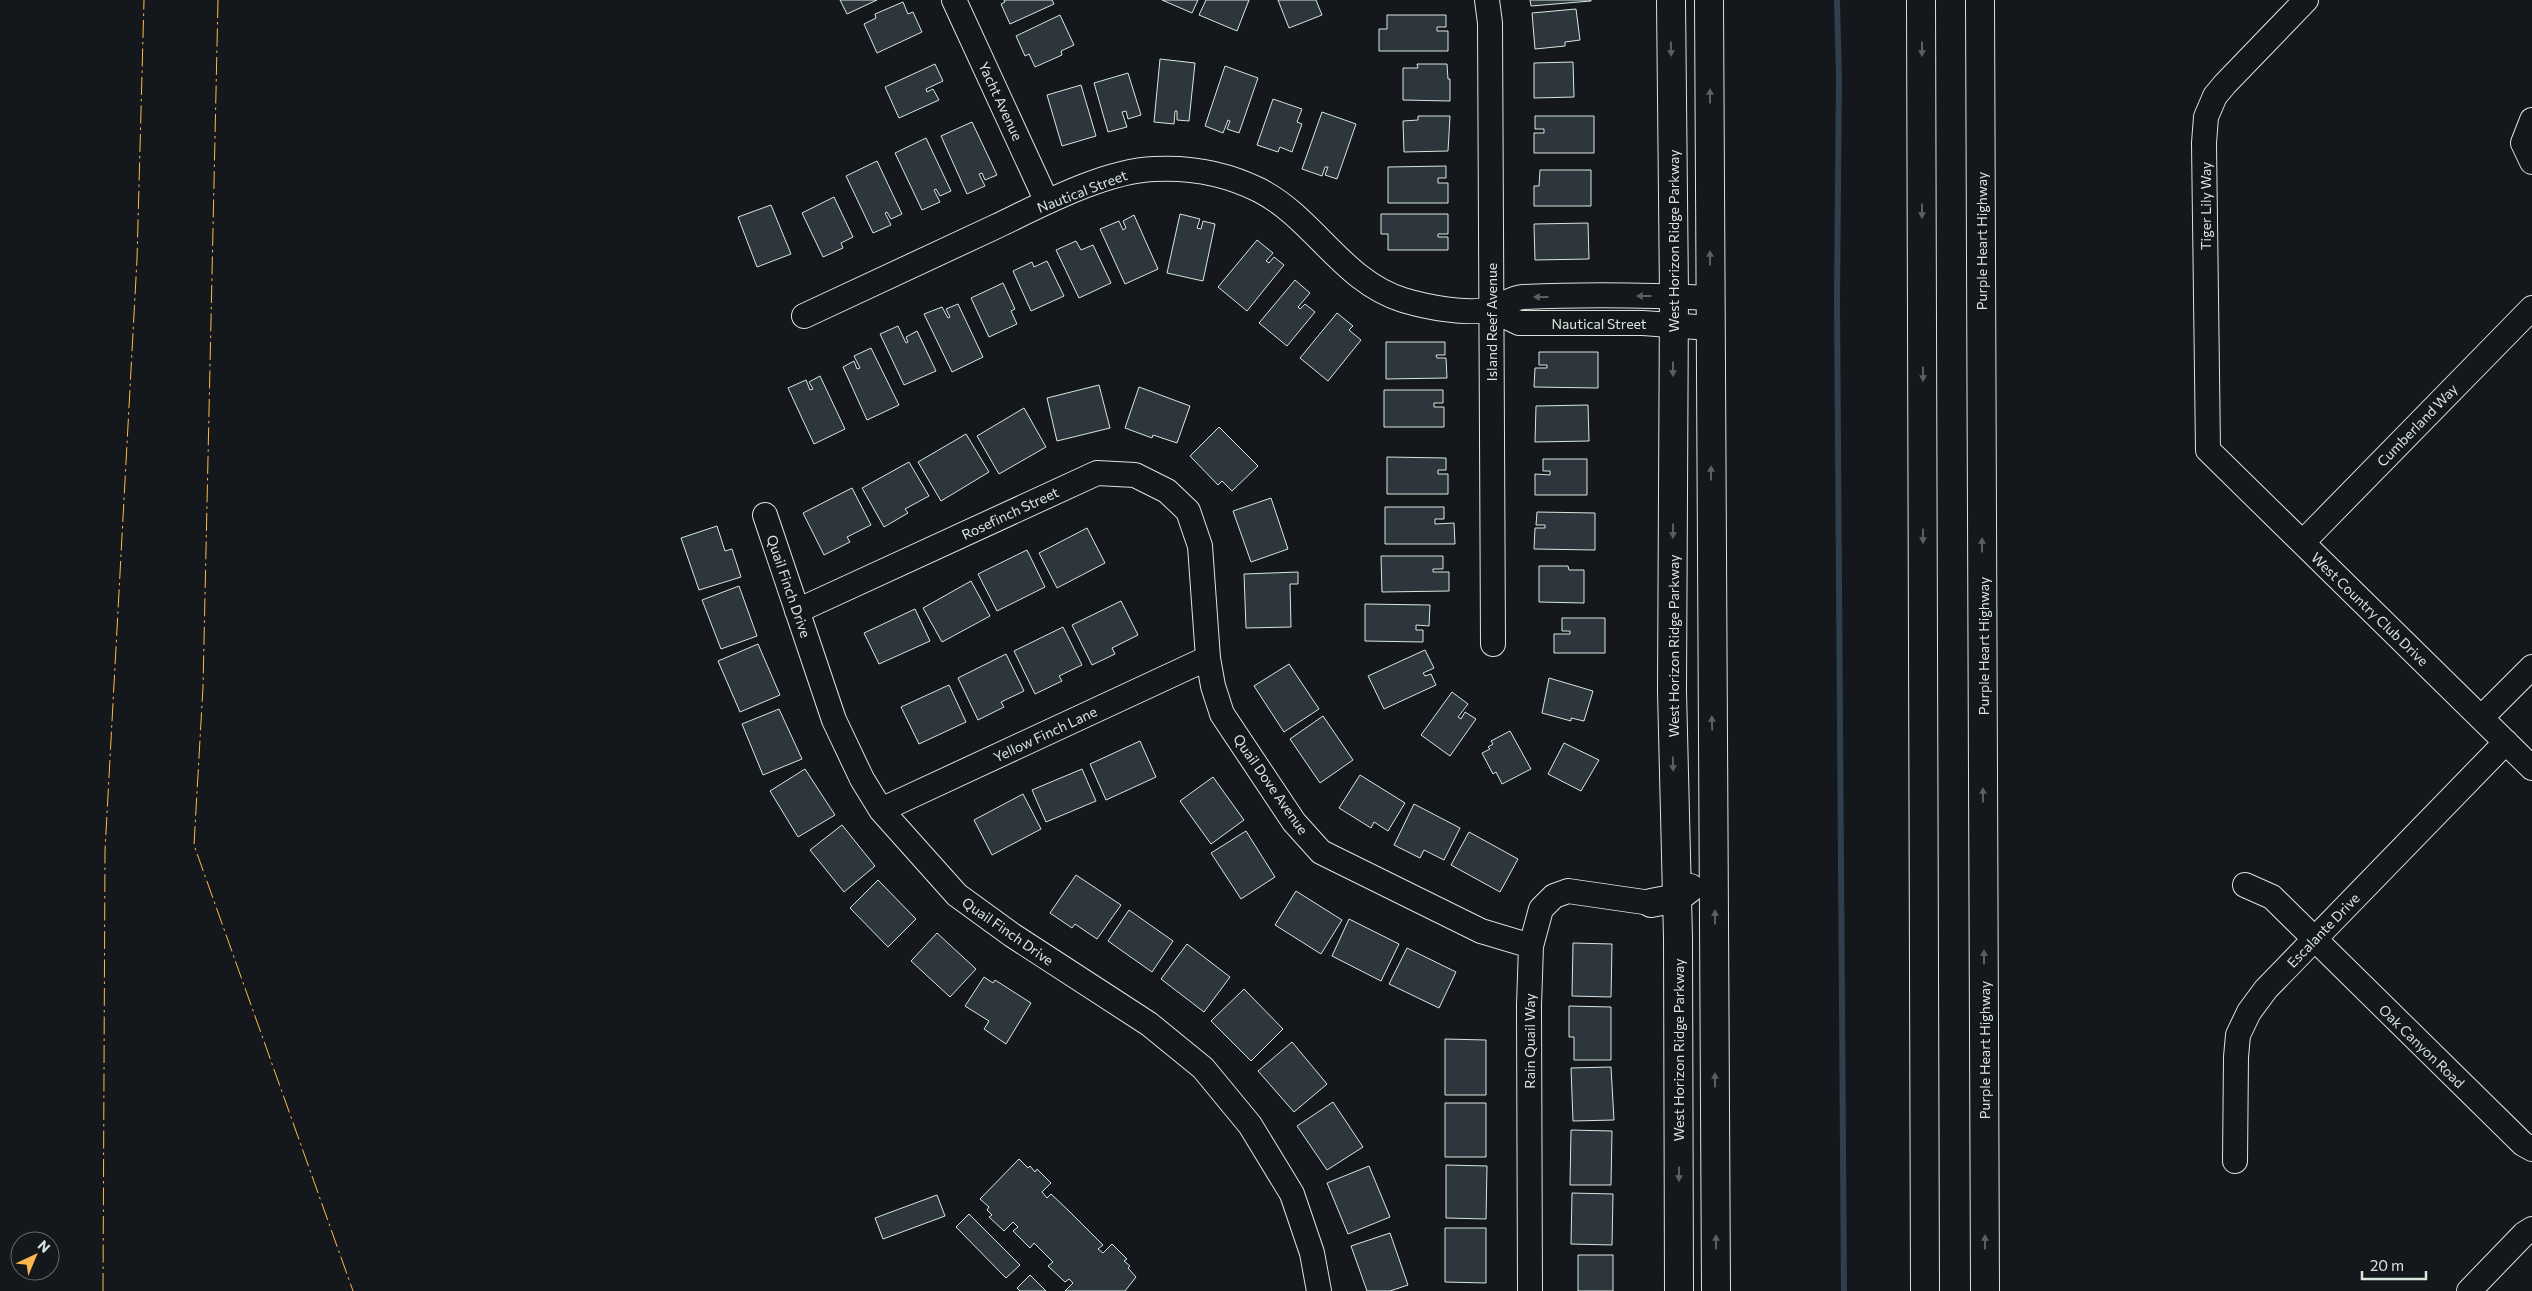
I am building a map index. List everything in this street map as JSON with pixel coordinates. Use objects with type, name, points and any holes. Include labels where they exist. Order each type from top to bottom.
[{"type":"main road","name":"West Horizon Ridge Parkway","points":[[1671,0],[1674,296],[1672,691],[1664,901],[1678,938],[1680,1291]]},
{"type":"main road","points":[[1709,0],[1711,686],[1715,824],[1716,1291]]},
{"type":"main road","points":[[1921,0],[1925,1291]]},
{"type":"main road","name":"Purple Heart Highway","points":[[1980,0],[1985,1291]]},
{"type":"main road","points":[[1664,901],[1694,885],[1699,876],[1715,824]]},
{"type":"street","name":"Yacht Avenue","points":[[954,0],[1047,202]]},
{"type":"street","name":"Island Reef Avenue","points":[[1487,0],[1490,22],[1493,644]]},
{"type":"street","name":"Tiger Lily Way","points":[[2208,450],[2205,237],[2206,116],[2215,96],[2225,84],[2306,0]]},
{"type":"street","points":[[2527,153],[2532,120]]},
{"type":"street","name":"Nautical Street","points":[[804,316],[1047,202],[1125,173],[1152,169],[1205,172],[1234,179],[1260,191],[1290,210],[1332,255],[1353,273],[1401,299],[1436,308],[1490,309],[1519,297],[1674,296],[1711,298]]},
{"type":"street","points":[[1590,297],[1591,323]]},
{"type":"street","name":"Cumberland Way","points":[[2303,542],[2532,308]]},
{"type":"street","name":"Nautical Street","points":[[1490,309],[1519,323],[1674,325],[1710,328]]},
{"type":"street","name":"West Country Club Drive","points":[[2208,450],[2532,768]]},
{"type":"street","name":"Rosefinch Street","points":[[797,611],[1097,473],[1135,475],[1167,491],[1188,512],[1200,546]]},
{"type":"street","name":"Quail Finch Drive","points":[[765,515],[834,720],[862,779],[881,810],[957,895],[1012,935],[1149,1024],[1203,1068],[1250,1125],[1292,1194],[1312,1253],[1319,1291]]},
{"type":"street","name":"Quail Dove Avenue","points":[[1200,546],[1208,658],[1213,686],[1222,714],[1294,822],[1321,852],[1481,931],[1531,946]]},
{"type":"street","name":"Yellow Finch Lane","points":[[881,810],[1208,658]]},
{"type":"street","points":[[2481,718],[2532,667]]},
{"type":"street","name":"Escalante Drive","points":[[2235,1161],[2238,1035],[2249,1012],[2266,989],[2506,742]]},
{"type":"street","name":"Oak Canyon Road","points":[[2245,885],[2272,898],[2523,1144],[2532,1149]]},
{"type":"street","name":"Rain Quail Way","points":[[1530,1291],[1531,946],[1542,909],[1554,896],[1568,891],[1664,901]]},
{"type":"street","points":[[2469,1291],[2524,1234],[2532,1230]]},
{"type":"building","points":[[840,0],[877,0],[847,14]]},
{"type":"building","points":[[1004,0],[1052,0],[1054,4],[1010,24],[1001,4],[1005,2]]},
{"type":"building","points":[[1162,0],[1198,0],[1192,13]]},
{"type":"building","points":[[1206,0],[1249,0],[1237,31],[1199,15]]},
{"type":"building","points":[[1278,0],[1316,0],[1322,15],[1289,28]]},
{"type":"building","points":[[1530,0],[1591,0],[1591,1],[1531,6]]},
{"type":"building","points":[[903,2],[908,14],[913,12],[922,32],[877,53],[864,24],[876,18],[875,14]]},
{"type":"building","points":[[1576,9],[1580,40],[1565,42],[1565,46],[1535,49],[1532,13]]},
{"type":"building","points":[[1060,15],[1074,45],[1061,51],[1062,55],[1035,67],[1029,54],[1025,56],[1016,36]]},
{"type":"building","points":[[1387,15],[1446,15],[1446,27],[1437,27],[1437,31],[1448,31],[1448,51],[1379,51],[1379,29],[1387,29]]},
{"type":"building","points":[[1160,59],[1195,63],[1189,121],[1177,120],[1177,111],[1175,111],[1174,124],[1154,122]]},
{"type":"building","points":[[1573,62],[1574,97],[1534,98],[1534,63]]},
{"type":"building","points":[[935,64],[943,81],[926,89],[927,92],[933,89],[939,100],[899,118],[885,87]]},
{"type":"building","points":[[1417,64],[1447,64],[1448,79],[1450,79],[1450,101],[1403,100],[1403,68],[1418,68]]},
{"type":"building","points":[[1225,66],[1258,78],[1239,133],[1227,129],[1230,121],[1228,120],[1223,133],[1205,126]]},
{"type":"building","points":[[1128,73],[1141,115],[1128,119],[1126,111],[1122,112],[1127,127],[1108,132],[1094,83]]},
{"type":"building","points":[[1081,85],[1096,136],[1062,146],[1047,95]]},
{"type":"building","points":[[1273,99],[1302,109],[1297,122],[1302,124],[1292,152],[1280,147],[1278,152],[1257,145]]},
{"type":"building","points":[[1322,112],[1356,124],[1337,179],[1325,175],[1328,167],[1325,167],[1322,176],[1302,169]]},
{"type":"building","points":[[1418,116],[1450,116],[1448,151],[1404,152],[1403,121],[1418,120]]},
{"type":"building","points":[[1535,116],[1594,116],[1594,153],[1534,153],[1534,133],[1544,133],[1544,129],[1535,129]]},
{"type":"building","points":[[972,122],[997,175],[985,180],[982,173],[979,174],[985,186],[967,194],[941,136]]},
{"type":"building","points":[[926,138],[951,191],[940,196],[936,189],[934,190],[940,202],[922,210],[895,153]]},
{"type":"building","points":[[877,161],[902,214],[891,219],[887,212],[885,213],[891,225],[873,233],[846,176]]},
{"type":"building","points":[[1446,166],[1446,178],[1438,178],[1438,183],[1448,183],[1448,203],[1388,203],[1388,167]]},
{"type":"building","points":[[1540,170],[1591,170],[1591,206],[1534,206],[1534,186],[1539,186]]},
{"type":"building","points":[[834,197],[853,237],[841,243],[843,248],[823,257],[802,213]]},
{"type":"building","points":[[771,205],[791,254],[757,267],[738,217]]},
{"type":"building","points":[[1180,214],[1200,219],[1197,228],[1201,229],[1203,221],[1215,224],[1203,281],[1167,273]]},
{"type":"building","points":[[1381,214],[1448,214],[1448,234],[1438,234],[1438,237],[1448,237],[1448,250],[1388,250],[1388,234],[1381,234]]},
{"type":"building","points":[[1134,215],[1158,269],[1125,284],[1100,229],[1119,221],[1123,230],[1126,228],[1123,221]]},
{"type":"building","points":[[1588,223],[1589,259],[1535,260],[1534,224]]},
{"type":"building","points":[[1257,240],[1273,253],[1266,261],[1269,263],[1274,257],[1284,265],[1247,311],[1218,287]]},
{"type":"building","points":[[1076,241],[1081,250],[1093,245],[1111,283],[1079,298],[1056,250]]},
{"type":"building","points":[[1047,261],[1064,296],[1031,311],[1013,271],[1032,262],[1034,267]]},
{"type":"building","points":[[1295,280],[1310,293],[1298,307],[1300,309],[1305,304],[1315,312],[1287,346],[1259,323]]},
{"type":"building","points":[[1003,283],[1015,309],[1011,311],[1017,324],[989,337],[971,298]]},
{"type":"building","points":[[958,304],[983,357],[952,372],[924,314],[942,307],[948,318],[950,317],[946,309]]},
{"type":"building","points":[[1337,313],[1353,326],[1349,330],[1361,340],[1328,381],[1300,358]]},
{"type":"building","points":[[898,326],[906,343],[908,342],[906,337],[917,331],[936,371],[904,385],[880,334]]},
{"type":"building","points":[[1386,342],[1445,342],[1445,355],[1436,355],[1437,358],[1446,358],[1447,378],[1386,379]]},
{"type":"building","points":[[871,348],[899,405],[867,420],[843,367],[854,361],[857,369],[860,368],[854,356]]},
{"type":"building","points":[[1539,352],[1598,352],[1598,388],[1534,387],[1535,368],[1547,368],[1547,365],[1539,365]]},
{"type":"building","points":[[820,376],[845,429],[814,444],[788,388],[806,380],[810,390],[813,389],[809,382]]},
{"type":"building","points":[[1099,385],[1110,428],[1057,441],[1047,398]]},
{"type":"building","points":[[1139,387],[1190,406],[1177,443],[1153,435],[1152,438],[1125,428]]},
{"type":"building","points":[[1384,390],[1443,390],[1443,403],[1434,403],[1434,407],[1444,407],[1444,427],[1384,427]]},
{"type":"building","points":[[1588,405],[1589,441],[1535,442],[1536,406]]},
{"type":"building","points":[[1024,408],[1046,447],[999,474],[977,436]]},
{"type":"building","points":[[1219,427],[1258,466],[1232,491],[1222,481],[1218,485],[1190,456]]},
{"type":"building","points":[[966,434],[989,472],[941,501],[918,462]]},
{"type":"building","points":[[1387,457],[1446,458],[1446,470],[1438,470],[1438,474],[1448,474],[1448,494],[1387,494]]},
{"type":"building","points":[[1543,459],[1587,459],[1587,495],[1535,495],[1535,474],[1550,475],[1550,471],[1543,471]]},
{"type":"building","points":[[909,462],[929,496],[905,509],[908,513],[884,527],[862,488]]},
{"type":"building","points":[[852,488],[871,525],[847,537],[850,542],[824,555],[803,513]]},
{"type":"building","points":[[1271,498],[1288,549],[1251,562],[1233,511]]},
{"type":"building","points":[[1385,507],[1444,507],[1444,519],[1435,519],[1435,524],[1454,523],[1455,544],[1385,544]]},
{"type":"building","points":[[1537,512],[1595,513],[1595,550],[1534,549],[1535,528],[1545,528],[1545,525],[1536,525]]},
{"type":"building","points":[[717,526],[725,551],[732,549],[741,577],[699,590],[681,538]]},
{"type":"building","points":[[1087,528],[1105,563],[1057,588],[1039,553]]},
{"type":"building","points":[[1027,550],[1045,587],[997,611],[978,574]]},
{"type":"building","points":[[1381,556],[1443,556],[1443,569],[1433,569],[1433,572],[1449,572],[1449,591],[1382,592]]},
{"type":"building","points":[[1539,566],[1568,566],[1569,570],[1584,570],[1584,603],[1539,602]]},
{"type":"building","points":[[1298,572],[1298,584],[1290,584],[1291,627],[1246,628],[1244,574]]},
{"type":"building","points":[[971,581],[990,616],[942,642],[923,608]]},
{"type":"building","points":[[739,586],[757,636],[721,649],[702,600]]},
{"type":"building","points":[[1121,601],[1138,635],[1112,648],[1115,654],[1092,665],[1072,625]]},
{"type":"building","points":[[1365,604],[1430,605],[1429,626],[1416,625],[1416,630],[1423,630],[1423,642],[1365,641]]},
{"type":"building","points":[[915,609],[930,641],[879,664],[864,633]]},
{"type":"building","points":[[1562,618],[1605,618],[1605,653],[1554,653],[1554,634],[1570,634],[1570,631],[1562,631]]},
{"type":"building","points":[[1063,627],[1082,665],[1059,676],[1062,681],[1035,694],[1014,651]]},
{"type":"building","points":[[758,644],[780,695],[740,712],[718,661]]},
{"type":"building","points":[[1425,650],[1434,668],[1423,673],[1425,676],[1431,674],[1436,685],[1384,709],[1368,676]]},
{"type":"building","points":[[1006,654],[1024,691],[1001,702],[1004,707],[978,720],[958,678]]},
{"type":"building","points":[[1289,664],[1319,709],[1284,732],[1254,686]]},
{"type":"building","points":[[1549,678],[1593,691],[1584,721],[1571,718],[1571,721],[1542,713]]},
{"type":"building","points":[[949,685],[966,722],[919,744],[901,707]]},
{"type":"building","points":[[1452,692],[1468,704],[1458,717],[1461,719],[1465,712],[1476,719],[1450,756],[1421,735]]},
{"type":"building","points":[[779,709],[802,759],[763,775],[742,724]]},
{"type":"building","points":[[1323,716],[1353,760],[1320,783],[1290,739]]},
{"type":"building","points":[[1510,731],[1531,769],[1502,784],[1496,772],[1493,774],[1482,753],[1490,749],[1488,747],[1493,744],[1491,741]]},
{"type":"building","points":[[1140,741],[1156,777],[1106,800],[1090,764]]},
{"type":"building","points":[[1564,743],[1599,760],[1581,791],[1548,774]]},
{"type":"building","points":[[805,769],[835,815],[798,837],[770,791]]},
{"type":"building","points":[[1082,769],[1096,801],[1046,822],[1032,790]]},
{"type":"building","points":[[1360,775],[1405,803],[1388,831],[1374,822],[1371,828],[1339,808]]},
{"type":"building","points":[[1213,777],[1244,820],[1211,844],[1180,801]]},
{"type":"building","points":[[1023,794],[1041,829],[992,855],[974,820]]},
{"type":"building","points":[[1414,804],[1460,828],[1444,860],[1424,850],[1420,858],[1394,845]]},
{"type":"building","points":[[842,825],[875,866],[844,892],[810,850]]},
{"type":"building","points":[[1246,831],[1275,877],[1241,899],[1211,853]]},
{"type":"building","points":[[1469,832],[1518,859],[1500,892],[1451,865]]},
{"type":"building","points":[[1076,875],[1121,905],[1097,939],[1075,924],[1072,928],[1050,913]]},
{"type":"building","points":[[878,880],[916,919],[888,947],[850,908]]},
{"type":"building","points":[[1296,891],[1342,920],[1321,954],[1275,925]]},
{"type":"building","points":[[1129,910],[1173,941],[1152,972],[1108,941]]},
{"type":"building","points":[[1349,919],[1399,944],[1381,981],[1332,956]]},
{"type":"building","points":[[937,933],[976,969],[950,997],[911,961]]},
{"type":"building","points":[[1573,943],[1612,944],[1611,997],[1572,996]]},
{"type":"building","points":[[1187,944],[1230,977],[1204,1012],[1161,979]]},
{"type":"building","points":[[1407,948],[1456,972],[1439,1008],[1389,984]]},
{"type":"building","points":[[984,977],[993,983],[995,980],[1031,1003],[1006,1044],[984,1029],[989,1021],[965,1006]]},
{"type":"building","points":[[1244,989],[1283,1029],[1251,1061],[1211,1021]]},
{"type":"building","points":[[1569,1006],[1611,1007],[1611,1060],[1574,1060],[1574,1037],[1569,1037]]},
{"type":"building","points":[[1445,1039],[1486,1040],[1486,1095],[1445,1095]]},
{"type":"building","points":[[1292,1042],[1327,1084],[1294,1112],[1258,1071]]},
{"type":"building","points":[[1611,1067],[1614,1120],[1573,1121],[1571,1068]]},
{"type":"building","points":[[1333,1102],[1363,1147],[1327,1170],[1297,1126]]},
{"type":"building","points":[[1445,1103],[1486,1103],[1486,1157],[1445,1157]]},
{"type":"building","points":[[1571,1130],[1612,1131],[1611,1185],[1570,1185]]},
{"type":"building","points":[[1019,1159],[1028,1168],[1030,1166],[1035,1172],[1037,1169],[1051,1183],[1042,1192],[1047,1198],[1051,1194],[1103,1245],[1098,1249],[1103,1253],[1112,1244],[1127,1259],[1124,1261],[1130,1266],[1128,1268],[1136,1277],[1125,1291],[1065,1291],[1073,1283],[1069,1279],[1065,1282],[1048,1266],[1053,1262],[1034,1243],[1030,1248],[1013,1231],[1018,1227],[1013,1222],[1004,1231],[989,1217],[992,1215],[987,1210],[989,1207],[980,1199]]},
{"type":"building","points":[[1446,1165],[1487,1166],[1486,1219],[1446,1218]]},
{"type":"building","points":[[1369,1166],[1390,1217],[1348,1234],[1327,1183]]},
{"type":"building","points":[[1572,1193],[1613,1194],[1612,1245],[1571,1244]]},
{"type":"building","points":[[937,1195],[945,1216],[883,1239],[875,1218]]},
{"type":"building","points":[[969,1214],[1020,1265],[1006,1278],[956,1227]]},
{"type":"building","points":[[1445,1228],[1486,1228],[1486,1283],[1445,1282]]},
{"type":"building","points":[[1390,1233],[1408,1285],[1390,1291],[1367,1291],[1351,1246]]},
{"type":"building","points":[[1578,1255],[1613,1255],[1613,1291],[1578,1291]]},
{"type":"building","points":[[1030,1275],[1046,1291],[1020,1291],[1017,1288]]},
{"type":"waterway","points":[[1837,0],[1839,78],[1837,299],[1844,1291]]},
{"type":"power","points":[[103,1291],[105,851],[137,259],[144,0]]},
{"type":"power","points":[[218,0],[203,687],[194,845],[353,1291]]}]
